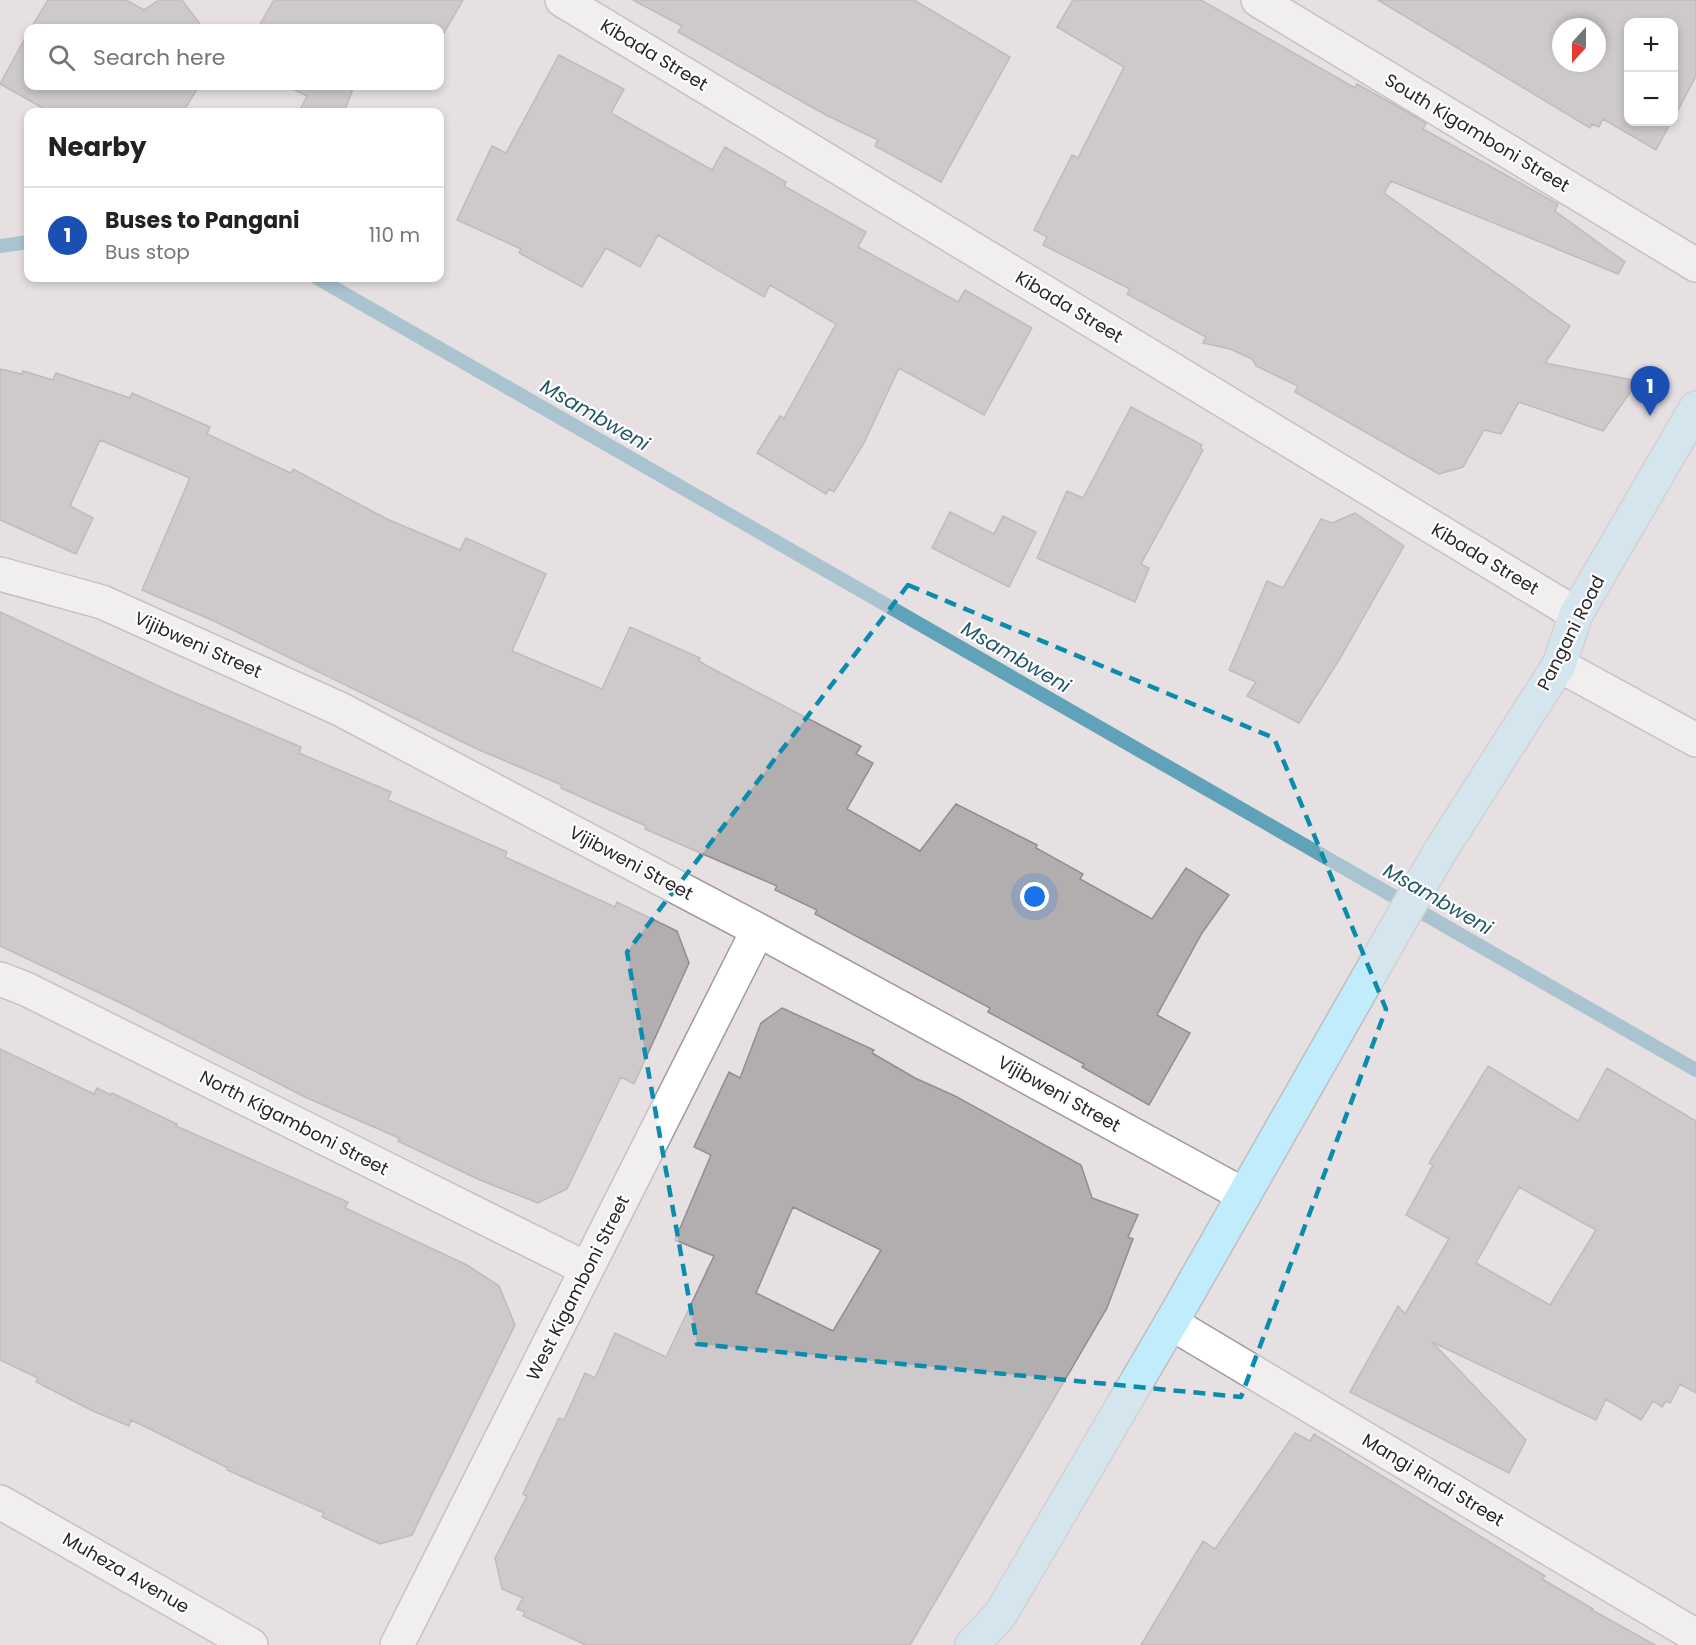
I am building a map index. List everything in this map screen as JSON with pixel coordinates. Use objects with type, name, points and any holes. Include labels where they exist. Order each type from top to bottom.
[{"type":"main road","name":"Pangani Road","points":[[972,1645],[997,1630],[1439,853],[1559,665],[1576,614],[1696,408]]},
{"type":"street","name":"Kibada Street","points":[[562,0],[1576,614]]},
{"type":"street","name":"South Kigamboni Street","points":[[1258,0],[1696,265]]},
{"type":"street","name":"Vijibweni Street","points":[[0,574],[102,602],[339,709],[758,930],[1244,1195]]},
{"type":"street","points":[[1559,665],[1696,740]]},
{"type":"street","name":"West Kigamboni Street","points":[[397,1645],[758,930]]},
{"type":"street","name":"North Kigamboni Street","points":[[0,979],[26,988],[587,1269]]},
{"type":"street","name":"Mangi Rindi Street","points":[[1171,1323],[1696,1636]]},
{"type":"street","name":"Muheza Avenue","points":[[0,1502],[251,1645]]},
{"type":"highlighted area","points":[[908,585],[1274,738],[1386,1009],[1241,1397],[697,1344],[627,952]]},
{"type":"building","points":[[48,0],[126,0],[144,10],[159,0],[182,0],[200,24],[33,24]]},
{"type":"building","points":[[274,0],[463,0],[444,33],[444,24],[260,24]]},
{"type":"building","points":[[633,0],[914,0],[1010,57],[941,182],[875,146],[878,140],[826,115],[678,32],[682,26]]},
{"type":"building","points":[[1073,0],[1201,0],[1355,88],[1357,84],[1393,104],[1426,123],[1423,129],[1558,204],[1555,211],[1625,262],[1618,274],[1391,181],[1384,193],[1570,326],[1545,363],[1638,381],[1603,431],[1519,402],[1501,434],[1484,430],[1463,467],[1439,474],[1295,392],[1298,386],[1256,366],[1252,359],[1230,349],[1203,343],[1206,337],[1127,294],[1130,289],[1043,245],[1047,237],[1034,230],[1072,155],[1078,158],[1124,67],[1057,27]]},
{"type":"building","points":[[1378,0],[1696,0],[1696,76],[1678,110],[1678,18],[1624,18],[1624,126],[1669,126],[1656,150],[1603,119],[1599,127],[1592,124],[1590,128]]},
{"type":"building","points":[[24,40],[24,90],[197,90],[185,108],[43,108],[0,84]]},
{"type":"building","points":[[559,55],[624,89],[611,113],[712,170],[725,147],[786,182],[784,186],[866,232],[858,247],[958,302],[965,290],[1032,328],[984,415],[899,368],[864,443],[834,492],[829,489],[826,494],[757,453],[780,416],[784,418],[836,324],[770,285],[764,297],[658,235],[640,267],[606,248],[582,287],[519,253],[521,249],[457,220],[492,146],[506,153]]},
{"type":"building","points":[[295,90],[352,90],[346,108],[301,108],[307,96]]},
{"type":"building","points":[[0,369],[22,374],[23,371],[53,380],[56,373],[130,398],[132,393],[210,427],[207,434],[291,473],[293,469],[387,519],[460,550],[466,538],[546,574],[512,651],[602,689],[630,627],[700,658],[699,661],[709,667],[861,746],[856,754],[873,763],[847,809],[920,851],[956,804],[1037,845],[1036,848],[1083,874],[1080,879],[1152,919],[1186,868],[1229,895],[1202,933],[1157,1015],[1190,1033],[1149,1105],[1082,1067],[1084,1064],[988,1012],[990,1008],[815,914],[817,910],[775,890],[777,886],[645,829],[646,826],[561,788],[562,785],[477,749],[214,621],[142,590],[190,478],[100,440],[70,506],[93,518],[76,554],[0,520]]},
{"type":"building","points":[[1131,407],[1202,445],[1200,448],[1203,450],[1141,564],[1149,568],[1135,602],[1037,558],[1067,491],[1083,498]]},
{"type":"building","points":[[950,512],[994,534],[1003,516],[1036,532],[1009,587],[932,548]]},
{"type":"building","points":[[1355,513],[1404,546],[1339,660],[1299,723],[1247,696],[1256,682],[1229,670],[1267,581],[1283,588],[1321,519],[1332,523]]},
{"type":"building","points":[[0,612],[167,690],[301,747],[299,753],[391,792],[388,800],[507,852],[505,857],[615,907],[617,902],[677,931],[689,963],[634,1084],[621,1077],[567,1189],[538,1203],[480,1180],[398,1141],[399,1138],[305,1097],[127,1006],[0,946]]},
{"type":"building","points":[[782,1008],[874,1050],[872,1053],[915,1078],[955,1096],[1081,1165],[1092,1198],[1138,1215],[1128,1237],[1133,1239],[1107,1308],[910,1645],[586,1645],[523,1616],[525,1612],[517,1609],[523,1598],[502,1589],[495,1558],[527,1496],[523,1494],[559,1418],[564,1420],[585,1373],[595,1378],[615,1333],[666,1357],[714,1256],[675,1240],[711,1155],[694,1147],[729,1072],[740,1078],[761,1023]],"holes":[[[793,1207],[881,1250],[833,1331],[756,1293]]]},
{"type":"building","points":[[0,1049],[94,1094],[97,1088],[111,1095],[112,1093],[177,1124],[176,1126],[348,1202],[345,1208],[467,1265],[499,1286],[515,1325],[412,1535],[380,1544],[322,1517],[324,1513],[227,1470],[228,1468],[131,1420],[129,1426],[93,1411],[36,1382],[38,1378],[0,1360]]},
{"type":"building","points":[[1488,1066],[1578,1121],[1607,1068],[1696,1121],[1696,1393],[1680,1384],[1670,1403],[1666,1401],[1662,1407],[1653,1401],[1641,1420],[1606,1399],[1596,1420],[1432,1342],[1526,1440],[1509,1473],[1350,1392],[1398,1306],[1405,1314],[1449,1239],[1406,1215],[1433,1165],[1429,1163]],"holes":[[[1519,1187],[1596,1230],[1550,1305],[1476,1263]]]},
{"type":"building","points":[[1295,1433],[1310,1441],[1314,1434],[1545,1576],[1542,1579],[1592,1610],[1655,1645],[1141,1645],[1203,1541],[1215,1549]]},
{"type":"waterway","name":"Msambweni","points":[[0,246],[24,243]]},
{"type":"waterway","name":"Msambweni","points":[[324,282],[1696,1070]]},
{"type":"place","name":"Buses to Pangani","points":[[1650,416]]}]
